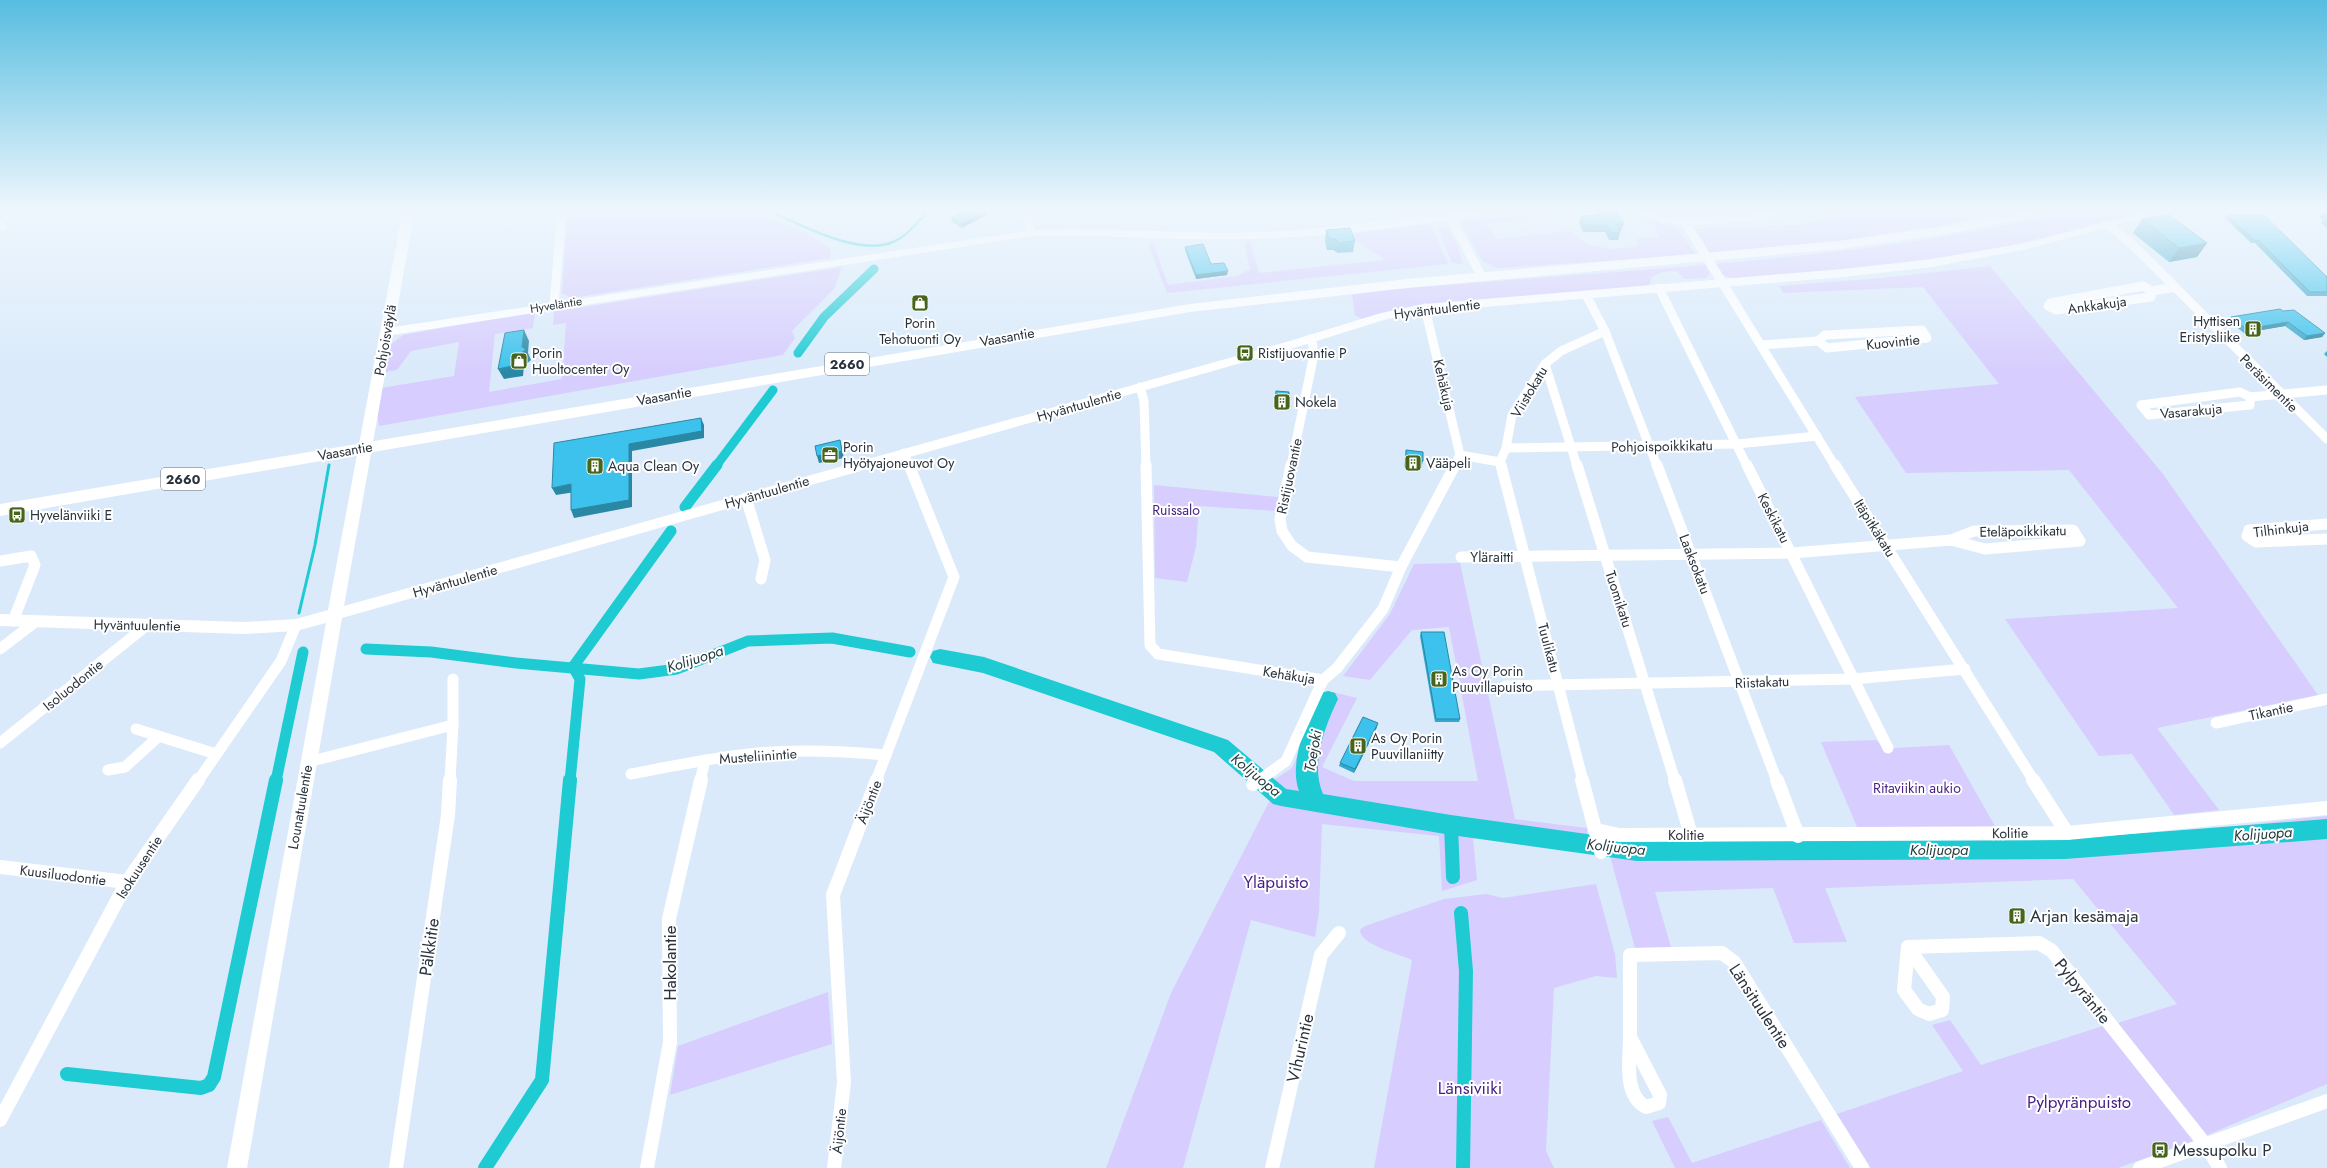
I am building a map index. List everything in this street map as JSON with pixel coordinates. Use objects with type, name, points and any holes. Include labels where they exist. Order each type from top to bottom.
[{"type":"main road","name":"2660","points":[[1482,277],[1651,264]]},
{"type":"main road","name":"Vaasantie","points":[[0,510],[1130,317],[1346,288],[1482,277]]},
{"type":"street","name":"Pohjoisväylä","points":[[366,447],[399,264]]},
{"type":"street","points":[[554,305],[557,264]]},
{"type":"street","name":"Hyveläntie","points":[[386,332],[829,264]]},
{"type":"street","points":[[1475,264],[1482,277]]},
{"type":"street","name":"Itäpitkäkatu","points":[[1709,264],[1885,546],[1965,669],[2067,833]]},
{"type":"street","name":"Hyväntuulentie","points":[[7,621],[34,623],[244,628],[296,625],[1310,339],[1385,316],[1425,308],[1844,273],[1926,264]]},
{"type":"street","name":"Peräsimentie","points":[[2149,264],[2327,439]]},
{"type":"street","name":"Ankkakuja","points":[[2152,291],[2151,297],[2056,310],[2048,306],[2050,303],[2143,286],[2152,291],[2174,287]]},
{"type":"street","name":"Keskikatu","points":[[1659,288],[1792,552],[1888,748]]},
{"type":"street","name":"Laaksokatu","points":[[1586,294],[1605,331],[1650,446],[1798,836]]},
{"type":"street","name":"Kehäkuja","points":[[1140,387],[1144,401],[1150,645],[1158,654],[1323,680],[1337,668],[1383,609],[1401,567],[1460,455],[1425,308]]},
{"type":"street","name":"Kuovintie","points":[[1761,345],[1818,340],[1825,335],[1922,330],[1927,338],[1827,348],[1818,340]]},
{"type":"street","name":"Viistokatu","points":[[1500,462],[1506,448],[1512,415],[1545,364],[1561,351],[1605,331]]},
{"type":"street","name":"Ristijuovantie","points":[[1310,339],[1313,344],[1313,359],[1280,528],[1297,552],[1307,557],[1401,567]]},
{"type":"street","name":"Tuomikatu","points":[[1545,364],[1646,683],[1691,835]]},
{"type":"street","name":"Vasarakuja","points":[[2250,397],[2250,405],[2149,415],[2142,405],[2240,392],[2250,397],[2327,390]]},
{"type":"street","name":"Pohjoispoikkikatu","points":[[1506,448],[1737,444],[1817,436]]},
{"type":"street","name":"Lounatuulentie","points":[[237,1168],[308,762],[366,447]]},
{"type":"street","name":"Äijöntie","points":[[834,1168],[844,1082],[833,896],[954,577],[904,453]]},
{"type":"street","points":[[1460,455],[1500,462]]},
{"type":"street","name":"Tuulikatu","points":[[1500,462],[1559,685],[1601,852]]},
{"type":"street","points":[[746,498],[765,560],[761,579]]},
{"type":"street","name":"Tilhinkuja","points":[[2327,524],[2249,530],[2247,536],[2256,542],[2327,539]]},
{"type":"street","name":"Eteläpoikkikatu","points":[[1524,557],[1792,552],[1951,540],[1974,531],[2073,530],[2080,541],[1985,549],[1951,540]]},
{"type":"street","points":[[0,561],[32,556],[35,565],[7,621]]},
{"type":"street","name":"Yläraitti","points":[[1461,557],[1524,557]]},
{"type":"street","points":[[0,649],[34,623]]},
{"type":"street","name":"Isokuusentie","points":[[0,1120],[127,882],[281,661],[296,625]]},
{"type":"street","name":"Isoluodontie","points":[[0,744],[146,626]]},
{"type":"street","name":"Riistakatu","points":[[1505,686],[1853,679],[1965,669]]},
{"type":"street","name":"Pälkkitie","points":[[396,1168],[448,815],[453,725],[453,679]]},
{"type":"street","points":[[1252,784],[1286,761],[1323,680]]},
{"type":"street","name":"Tikantie","points":[[2216,723],[2327,699]]},
{"type":"street","points":[[308,762],[453,725]]},
{"type":"street","points":[[136,729],[216,754]]},
{"type":"street","points":[[108,770],[125,767],[158,737]]},
{"type":"street","name":"Musteliinintie","points":[[631,774],[705,760],[759,753],[840,751],[886,755]]},
{"type":"street","name":"Hakolantie","points":[[648,1168],[670,1042],[669,919],[705,760]]},
{"type":"street","name":"Kolitie","points":[[1596,832],[1619,836],[2067,833],[2144,827],[2327,808]]},
{"type":"street","name":"Kuusiluodontie","points":[[0,867],[127,882]]},
{"type":"street","name":"Vihurintie","points":[[1272,1168],[1321,955],[1339,933]]},
{"type":"street","name":"Pylpyräntie","points":[[1908,946],[2039,943],[2052,951],[2205,1144],[2220,1168]]},
{"type":"street","name":"Länsituulentie","points":[[1630,1038],[1630,955],[1722,953],[1734,962],[1862,1168]]},
{"type":"street","points":[[2140,1168],[2327,1101]]},
{"type":"green space","points":[[564,264],[794,264],[572,298],[562,293]]},
{"type":"green space","points":[[1156,264],[1161,264],[1168,285],[1237,276],[1250,269],[1249,264],[1256,264],[1259,273],[1352,264],[1448,264],[1167,293]]},
{"type":"green space","points":[[1488,264],[1566,264],[1498,268]]},
{"type":"green space","points":[[1714,264],[1898,264],[1732,278],[1723,275]]},
{"type":"green space","points":[[1706,265],[1710,274],[1706,278],[1684,279],[1677,271],[1663,272],[1652,277],[1649,286],[1415,305],[1362,319],[1355,315],[1352,295],[1381,290]]},
{"type":"green space","points":[[1990,266],[2163,474],[2318,695],[2157,728],[2219,810],[2174,815],[2132,754],[2099,756],[2005,619],[2178,608],[2069,470],[1906,473],[1855,397],[1999,384],[1923,287],[1783,293],[1779,286],[1882,278]]},
{"type":"green space","points":[[842,267],[834,289],[792,331],[795,338],[783,355],[379,426],[377,414],[381,388],[454,376],[459,342],[411,351],[397,370],[384,372],[389,346],[403,335],[535,311],[533,328],[495,334],[489,392],[562,379],[566,323],[553,325],[554,309],[571,306],[571,309]]},
{"type":"green space","name":"Ruissalo","points":[[1154,485],[1278,497],[1275,511],[1199,506],[1196,547],[1187,582],[1155,578]]},
{"type":"green space","name":"Yläpuisto","points":[[1460,563],[1515,819],[1587,828],[1588,848],[1473,838],[1477,880],[1442,891],[1439,836],[1322,824],[1319,912],[1315,937],[1251,920],[1183,1168],[1106,1168],[1171,993],[1270,800],[1259,790],[1292,768],[1329,691],[1357,698],[1322,767],[1354,781],[1478,781],[1449,627],[1412,630],[1370,680],[1343,676],[1390,614],[1414,564]]},
{"type":"green space","name":"Ritaviikin aukio","points":[[1875,740],[1894,748],[1949,745],[1996,828],[1858,829],[1821,742]]},
{"type":"green space","points":[[2327,816],[2327,1084],[2205,1136],[2118,1023],[2177,1004],[2073,879],[1825,888],[1847,942],[1794,943],[1773,888],[1655,892],[1671,947],[1635,948],[1606,841],[1619,844],[1881,843],[2077,838],[2212,829]]},
{"type":"green space","name":"Länsiviiki","points":[[1596,884],[1615,954],[1617,978],[1596,976],[1554,988],[1546,1151],[1554,1168],[1374,1168],[1412,960],[1373,945],[1366,940],[1360,930],[1365,926],[1444,899],[1486,894],[1503,898]]},
{"type":"green space","points":[[828,992],[832,1044],[670,1095],[678,1046]]},
{"type":"green space","name":"Pylpyränpuisto","points":[[1950,1020],[1981,1065],[2103,1026],[2193,1141],[2118,1168],[1871,1168],[1837,1114],[1963,1071],[1932,1025]]},
{"type":"green space","points":[[1668,1117],[1692,1163],[1821,1120],[1850,1168],[1675,1168],[1652,1121]]},
{"type":"building","points":[[1191,264],[1224,264],[1228,271],[1196,275]]},
{"type":"building","points":[[2282,264],[2313,264],[2327,277],[2327,292],[2310,292]]},
{"type":"building","name":"Hyttisen Eristysliike","points":[[2280,309],[2283,311],[2294,310],[2325,333],[2307,336],[2288,322],[2246,329],[2231,317]]},
{"type":"building","points":[[524,330],[522,347],[526,349],[518,356],[517,365],[498,369],[505,333]]},
{"type":"building","points":[[1276,391],[1289,392],[1288,403],[1275,401]]},
{"type":"building","name":"Aqua Clean Oy","points":[[701,418],[702,431],[629,444],[629,500],[571,510],[571,484],[552,488],[554,443]]},
{"type":"building","points":[[840,440],[842,451],[817,456],[815,446]]},
{"type":"building","points":[[1406,450],[1423,452],[1423,461],[1406,460]]},
{"type":"building","name":"As Oy Porin Puuvillapuisto","points":[[1421,632],[1444,632],[1460,719],[1436,719]]},
{"type":"building","name":"As Oy Porin Puuvillaniitty","points":[[1363,717],[1378,723],[1355,769],[1340,763]]},
{"type":"waterway","name":"Kolijuopa","points":[[798,353],[824,317],[874,269]]},
{"type":"waterway","name":"Kolijuopa","points":[[716,466],[773,390]]},
{"type":"waterway","points":[[299,613],[315,545],[329,465]]},
{"type":"waterway","name":"Kolijuopa","points":[[685,507],[717,465]]},
{"type":"waterway","points":[[574,668],[573,667],[671,531]]},
{"type":"waterway","name":"Kolijuopa","points":[[574,668],[639,674],[677,669],[748,641],[832,638],[910,652]]},
{"type":"waterway","name":"Kolijuopa","points":[[366,649],[431,652],[516,663],[574,668]]},
{"type":"waterway","points":[[276,781],[303,652]]},
{"type":"waterway","name":"Kolijuopa","points":[[940,657],[984,665],[1221,746],[1281,797],[1315,803]]},
{"type":"waterway","points":[[570,781],[580,679],[574,668]]},
{"type":"waterway","name":"Toejoki","points":[[1315,803],[1308,785],[1307,775],[1309,753],[1319,718],[1328,699]]},
{"type":"waterway","points":[[67,1074],[201,1088],[209,1085],[214,1077],[276,780]]},
{"type":"waterway","points":[[485,1168],[542,1080],[570,780]]},
{"type":"waterway","name":"Kolijuopa","points":[[1315,803],[1451,825],[1637,851],[2065,849],[2327,829]]},
{"type":"waterway","points":[[1451,825],[1453,877]]},
{"type":"waterway","points":[[1461,913],[1466,971],[1463,1168]]},
{"type":"place","name":"Porin Tehotuonti Oy","points":[[920,303]]},
{"type":"place","name":"Hyttisen Eristysliike","points":[[2253,329]]},
{"type":"place","name":"Ristijuovantie P","points":[[1245,353]]},
{"type":"place","name":"Porin Huoltocenter Oy","points":[[519,361]]},
{"type":"place","name":"Nokela","points":[[1282,402]]},
{"type":"place","name":"Porin Hyötyajoneuvot Oy","points":[[830,455]]},
{"type":"place","name":"Vääpeli","points":[[1413,463]]},
{"type":"place","name":"Aqua Clean Oy","points":[[595,466]]},
{"type":"place","name":"Hyvelänviiki E","points":[[17,515]]},
{"type":"place","name":"As Oy Porin Puuvillapuisto","points":[[1439,679]]},
{"type":"place","name":"As Oy Porin Puuvillaniitty","points":[[1358,746]]},
{"type":"place","name":"Arjan kesämaja","points":[[2017,916]]},
{"type":"place","name":"Messupolku P","points":[[2160,1150]]}]
